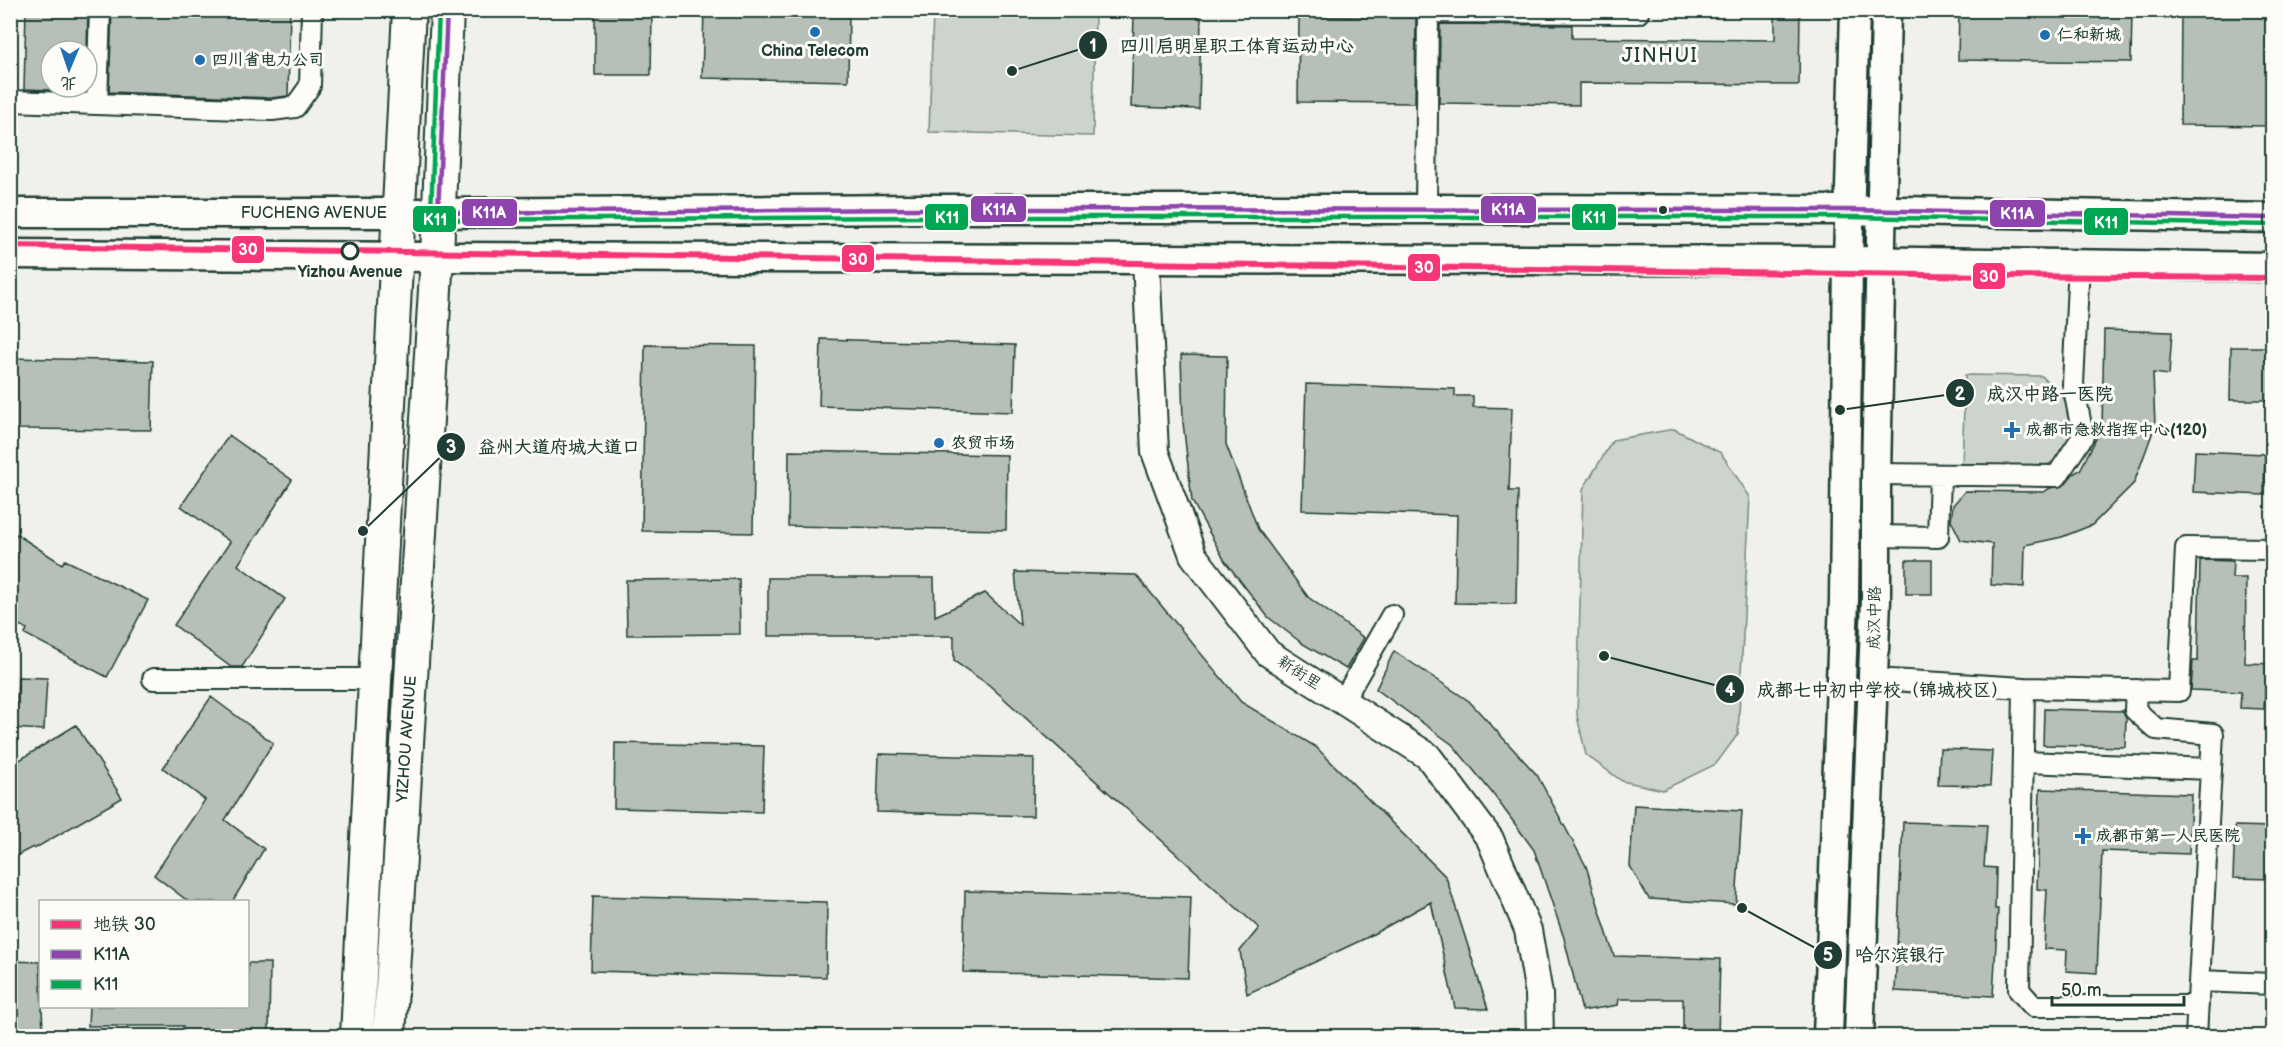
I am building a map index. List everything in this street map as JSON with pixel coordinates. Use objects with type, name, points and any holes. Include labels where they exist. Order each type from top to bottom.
[{"type":"main road","points":[[357,1036],[409,10]]},
{"type":"main road","name":"YIZHOU AVENUE","points":[[389,1036],[436,257],[447,10]]},
{"type":"main road","name":"成汉中路","points":[[1828,1036],[1844,599],[1848,236],[1855,10]]},
{"type":"main road","name":"成汉中路","points":[[1860,1036],[1874,680],[1886,10]]},
{"type":"main road","name":"FUCHENG AVENUE","points":[[10,213],[438,213],[919,208],[1426,209],[1848,236],[1881,236],[2079,263],[2272,267]]},
{"type":"main road","name":"FUCHENG AVENUE","points":[[10,254],[1146,260],[1881,236],[2272,218]]},
{"type":"street","points":[[97,104],[100,10]]},
{"type":"street","points":[[10,101],[272,110],[295,107],[310,86],[312,10]]},
{"type":"street","points":[[1426,209],[1428,12],[1638,13],[1638,10]]},
{"type":"street","name":"新街里","points":[[1146,260],[1155,452],[1193,555],[1268,653],[1428,756],[1490,839],[1528,930],[1539,994],[1540,1036]]},
{"type":"street","points":[[1876,474],[2057,476],[2083,436],[2073,384],[2079,263]]},
{"type":"street","points":[[1876,536],[1938,537],[1940,475]]},
{"type":"street","points":[[1874,680],[2024,688],[2179,691],[2186,548],[2272,549]]},
{"type":"street","points":[[1343,701],[1392,615]]},
{"type":"street","points":[[153,679],[374,679]]},
{"type":"street","points":[[2024,688],[2019,990],[2033,1006],[2198,1006]]},
{"type":"street","points":[[2136,690],[2135,710],[2156,729],[2213,734],[2196,1036]]},
{"type":"street","points":[[2024,762],[2211,769]]},
{"type":"street","points":[[2200,981],[2272,984]]},
{"type":"shaded area","points":[[933,11],[1095,11],[1093,136],[929,132]]},
{"type":"shaded area","points":[[1965,375],[2042,376],[2069,404],[2074,433],[2063,456],[2038,470],[1962,467]]},
{"type":"shaded area","points":[[1674,429],[1721,453],[1750,497],[1738,734],[1716,764],[1663,790],[1622,781],[1586,755],[1577,716],[1583,489],[1613,440]]},
{"type":"building","points":[[26,10],[88,10],[87,39],[39,39],[39,90],[24,89]]},
{"type":"building","name":"四川省电力公司","points":[[112,10],[290,10],[288,96],[271,98],[109,92]]},
{"type":"building","points":[[595,10],[652,10],[651,75],[595,75]]},
{"type":"building","points":[[704,10],[849,10],[848,81],[702,78]]},
{"type":"building","points":[[1775,10],[1800,10],[1799,85],[1579,83],[1579,105],[1439,103],[1440,24],[1572,25],[1572,38],[1775,40]]},
{"type":"building","name":"仁和新城","points":[[1959,10],[2132,10],[2131,62],[1958,60]]},
{"type":"building","points":[[2181,10],[2272,10],[2272,126],[2180,125]]},
{"type":"building","points":[[1134,16],[1201,17],[1199,109],[1131,107]]},
{"type":"building","points":[[1299,16],[1416,18],[1415,103],[1298,102]]},
{"type":"building","points":[[2104,330],[2172,332],[2169,375],[2153,373],[2155,426],[2134,483],[2092,525],[2062,537],[2025,545],[2024,587],[1991,585],[1992,544],[1961,540],[1951,520],[1953,505],[1965,491],[2044,492],[2050,488],[2063,486],[2073,474],[2080,470],[2102,427]]},
{"type":"building","points":[[821,339],[1015,345],[1013,412],[819,406]]},
{"type":"building","points":[[645,345],[756,346],[753,533],[642,531]]},
{"type":"building","points":[[2231,347],[2272,347],[2272,400],[2230,400]]},
{"type":"building","points":[[1181,355],[1227,356],[1226,444],[1258,529],[1308,597],[1364,638],[1346,669],[1303,644],[1268,617],[1225,561],[1192,501],[1183,422]]},
{"type":"building","points":[[10,358],[153,361],[151,430],[10,429]]},
{"type":"building","points":[[1306,384],[1455,389],[1455,396],[1473,396],[1473,407],[1512,408],[1509,491],[1518,491],[1516,604],[1455,603],[1457,515],[1302,510]]},
{"type":"building","points":[[229,435],[292,480],[238,565],[285,599],[242,667],[231,667],[174,625],[230,542],[181,506]]},
{"type":"building","points":[[789,451],[1007,455],[1006,530],[788,526]]},
{"type":"building","points":[[2195,451],[2265,454],[2264,495],[2193,492]]},
{"type":"building","points":[[10,530],[62,564],[65,560],[148,600],[107,677],[25,634],[27,629],[10,620]]},
{"type":"building","points":[[1906,560],[1932,560],[1932,594],[1906,594]]},
{"type":"building","points":[[2200,560],[2233,561],[2232,578],[2246,578],[2245,663],[2272,664],[2272,679],[2266,679],[2264,709],[2240,708],[2241,692],[2191,690],[2193,661],[2198,661]]},
{"type":"building","points":[[1015,572],[1136,575],[1241,702],[1316,747],[1446,877],[1488,1009],[1455,1008],[1431,902],[1366,938],[1247,994],[1240,951],[1259,928],[989,685],[954,661],[954,636],[768,636],[768,578],[934,578],[935,616],[985,593],[1020,625]]},
{"type":"building","points":[[739,579],[740,634],[627,635],[626,580]]},
{"type":"building","points":[[1394,651],[1469,701],[1537,775],[1586,866],[1614,956],[1720,959],[1718,1036],[1683,1036],[1683,999],[1619,999],[1618,1005],[1582,1011],[1564,938],[1534,850],[1453,745],[1376,689]]},
{"type":"building","points":[[18,677],[47,678],[44,730],[10,728],[10,703],[17,703]]},
{"type":"building","points":[[211,697],[273,743],[225,820],[264,849],[233,900],[186,900],[154,875],[205,800],[163,768]]},
{"type":"building","points":[[2044,709],[2123,711],[2126,717],[2125,747],[2043,745]]},
{"type":"building","points":[[76,725],[122,798],[34,849],[33,847],[10,859],[10,766]]},
{"type":"building","points":[[615,743],[764,746],[762,812],[614,808]]},
{"type":"building","points":[[1940,749],[1992,751],[1990,786],[1938,785]]},
{"type":"building","points":[[879,754],[1034,758],[1033,816],[877,812]]},
{"type":"building","points":[[2040,789],[2191,794],[2189,854],[2102,851],[2097,973],[2066,971],[2067,950],[2044,949],[2047,890],[2037,889]]},
{"type":"building","points":[[1634,805],[1742,811],[1736,904],[1649,899],[1630,866]]},
{"type":"building","points":[[1903,822],[1987,825],[1984,867],[1996,868],[1995,909],[1998,909],[1993,996],[1895,991]]},
{"type":"building","points":[[2235,826],[2272,827],[2272,879],[2233,878]]},
{"type":"building","points":[[965,891],[1191,897],[1188,978],[963,972]]},
{"type":"building","points":[[593,896],[827,902],[826,977],[591,971]]},
{"type":"building","points":[[10,961],[39,962],[39,1008],[42,1008],[43,1031],[10,1031]]},
{"type":"building","points":[[249,963],[270,963],[269,1032],[183,1032],[183,1026],[88,1026],[89,1008],[249,1008]]},
{"type":"metro line","name":"30","points":[[10,246],[1994,276],[2272,278]]},
{"type":"transit line","name":"K11","points":[[439,10],[431,213],[432,218],[437,220],[919,217],[1849,217],[2272,225]]},
{"type":"transit line","name":"K11A","points":[[447,10],[438,213],[919,209],[1849,210],[2272,218]]},
{"type":"place","name":"China Telecom","points":[[815,32]]},
{"type":"place","name":"仁和新城","points":[[2045,35]]},
{"type":"place","name":"四川省电力公司","points":[[200,60]]},
{"type":"place","name":"四川启明星职工体育运动中心","points":[[1012,71]]},
{"type":"place","name":"Yizhou Avenue","points":[[350,251]]},
{"type":"place","name":"成汉中路一医院","points":[[1840,410]]},
{"type":"place","name":"成都市急救指挥中心(120)","points":[[2012,430]]},
{"type":"place","name":"农贸市场","points":[[939,443]]},
{"type":"place","name":"益州大道府城大道口","points":[[363,531]]},
{"type":"place","name":"成都七中初中学校（锦城校区）","points":[[1604,656]]},
{"type":"place","name":"成都市第一人民医院","points":[[2083,836]]},
{"type":"place","name":"哈尔滨银行","points":[[1742,908]]},
{"type":"district","name":"JINHUI","points":[[1660,56]]}]
